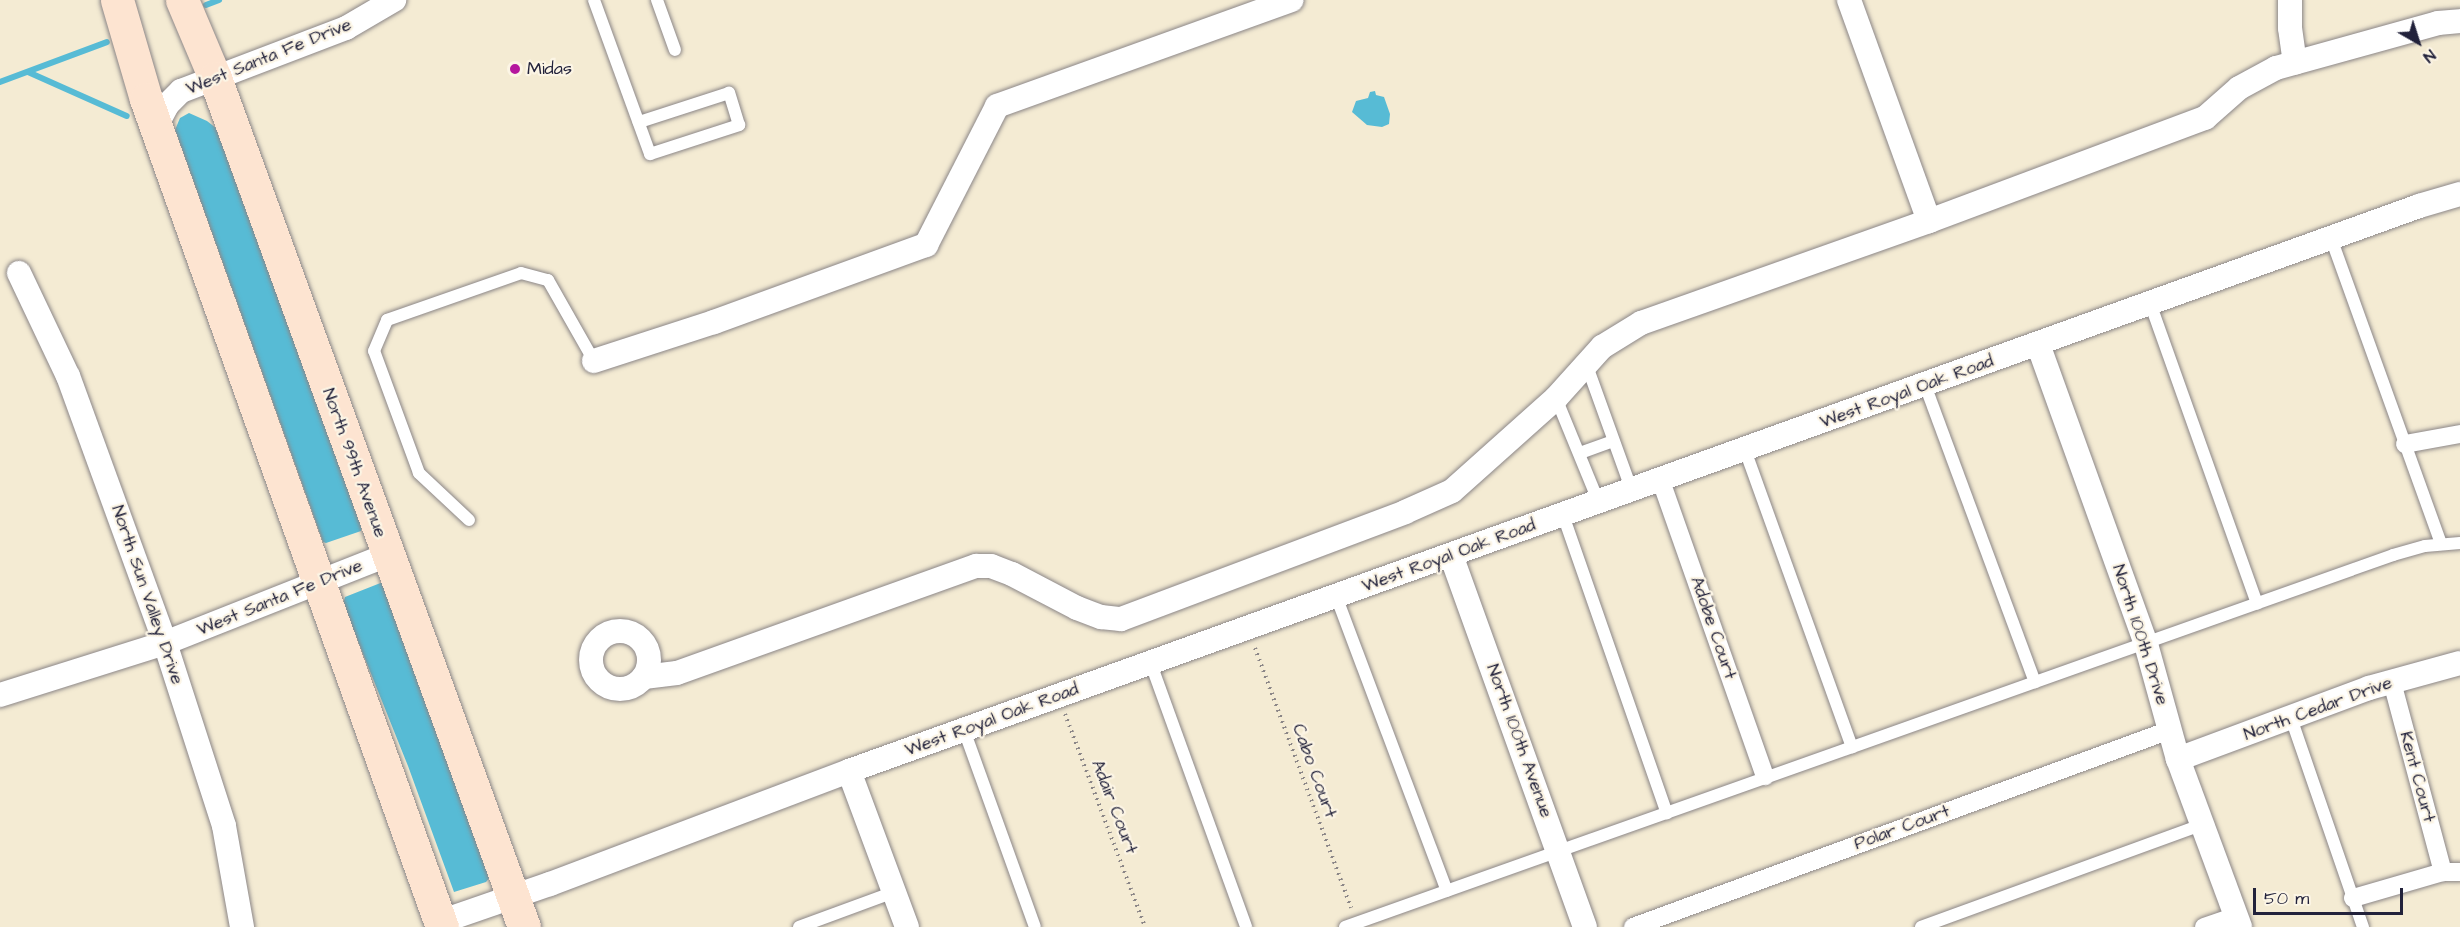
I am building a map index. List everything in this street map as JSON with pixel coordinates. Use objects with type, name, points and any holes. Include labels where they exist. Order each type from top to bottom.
[{"type":"main road","points":[[117,0],[156,126],[441,924]]},
{"type":"main road","name":"North 99th Avenue","points":[[182,0],[215,78],[519,912]]},
{"type":"street","name":"West Santa Fe Drive","points":[[156,126],[172,98],[181,91],[346,28],[394,0]]},
{"type":"street","points":[[594,361],[714,322],[926,245],[998,106],[1292,0]]},
{"type":"street","points":[[1849,0],[1929,221]]},
{"type":"street","points":[[2290,0],[2290,28],[2295,63]]},
{"type":"street","points":[[644,677],[676,673],[976,566],[991,566],[1012,574],[1077,608],[1101,617],[1121,619],[1405,512],[1452,491],[1556,398],[1602,347],[1641,323],[1929,221],[2205,118],[2239,88],[2276,68],[2438,23],[2460,21]]},
{"type":"street","name":"West Royal Oak Road","points":[[441,924],[519,912],[849,771],[1661,481],[2331,238],[2460,194]]},
{"type":"street","name":"North Sun Valley Drive","points":[[19,273],[68,376],[165,643],[224,826],[242,927]]},
{"type":"street","name":"North 100th Drive","points":[[2038,344],[2146,644],[2178,759],[2238,921]]},
{"type":"street","points":[[2405,444],[2460,434]]},
{"type":"street","name":"Adobe Court","points":[[1661,481],[1765,776]]},
{"type":"street","name":"West Santa Fe Drive","points":[[0,695],[165,643],[387,555]]},
{"type":"street","name":"North 100th Avenue","points":[[1451,555],[1585,927]]},
{"type":"street","name":"North Cedar Drive","points":[[2178,759],[2392,682],[2460,663]]},
{"type":"street","name":"Kent Court","points":[[2392,682],[2452,872]]},
{"type":"street","name":"Polar Court","points":[[1633,927],[2170,730]]},
{"type":"street","points":[[849,771],[907,927]]},
{"type":"street","points":[[2353,898],[2452,872]]},
{"type":"street","points":[[2204,927],[2238,921]]},
{"type":"lane","points":[[594,0],[650,154],[739,124],[729,93],[639,122]]},
{"type":"lane","points":[[657,0],[675,50]]},
{"type":"lane","points":[[2331,238],[2441,544]]},
{"type":"lane","points":[[469,520],[419,473],[374,351],[387,320],[521,273],[548,280],[594,361]]},
{"type":"lane","points":[[2150,303],[2258,604]]},
{"type":"lane","points":[[1587,366],[1632,491]]},
{"type":"lane","points":[[1925,385],[2035,682]]},
{"type":"lane","points":[[1556,398],[1599,503]]},
{"type":"lane","points":[[1580,453],[1613,441]]},
{"type":"lane","points":[[1745,450],[1852,747]]},
{"type":"lane","points":[[1563,515],[1668,813]]},
{"type":"lane","points":[[1351,925],[1668,813],[1765,776],[2146,644],[2393,555],[2441,544],[2460,543]]},
{"type":"lane","points":[[1336,597],[1447,891]]},
{"type":"lane","points":[[1151,664],[1246,927]]},
{"type":"lane","points":[[2291,718],[2363,927]]},
{"type":"lane","points":[[964,730],[1035,927]]},
{"type":"lane","points":[[1921,927],[2202,825]]},
{"type":"lane","points":[[799,927],[894,892]]},
{"type":"path","name":"Cabo Court","points":[[1247,628],[1351,925]]},
{"type":"path","name":"Adair Court","points":[[1058,696],[1145,927]]},
{"type":"water","points":[[1375,91],[1376,95],[1384,97],[1390,114],[1389,124],[1382,127],[1367,125],[1352,112],[1356,101],[1368,98],[1370,92]]},
{"type":"water","points":[[189,113],[216,128],[362,527],[361,531],[323,542],[175,130],[180,118]]},
{"type":"water","points":[[383,582],[491,876],[486,882],[454,892],[408,766],[343,604],[345,597]]},
{"type":"waterway","points":[[206,5],[219,0]]},
{"type":"waterway","points":[[0,82],[107,42]]},
{"type":"waterway","points":[[28,72],[127,116]]},
{"type":"place","name":"Midas","points":[[515,69]]}]
